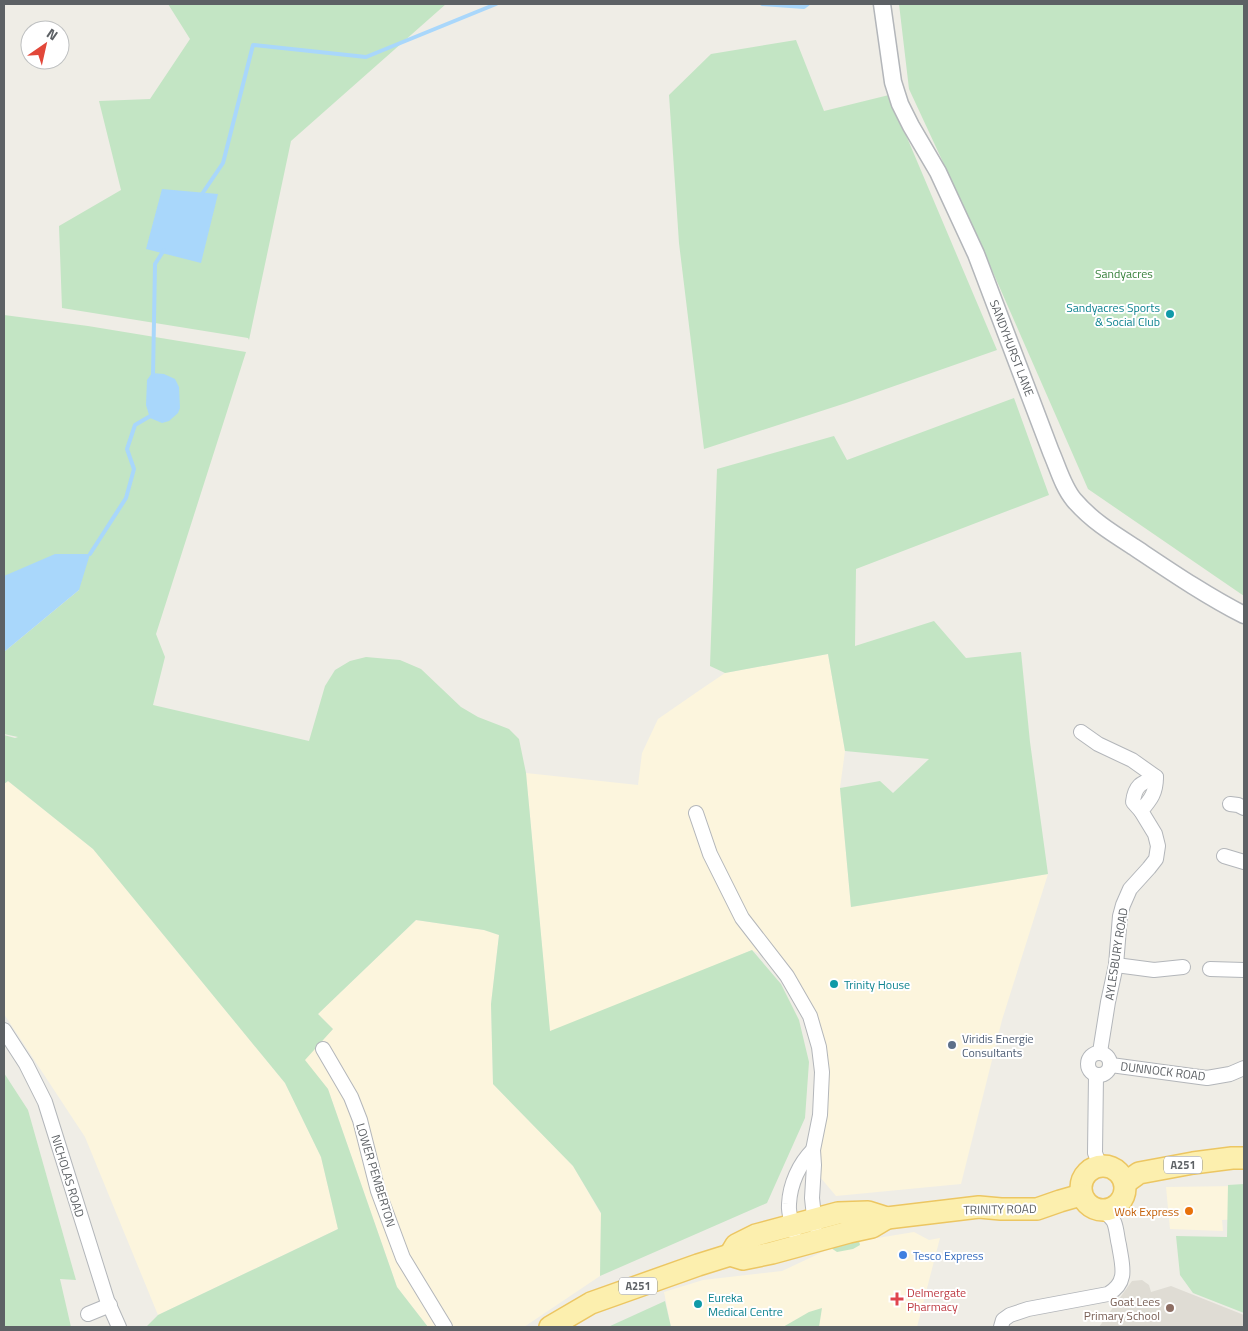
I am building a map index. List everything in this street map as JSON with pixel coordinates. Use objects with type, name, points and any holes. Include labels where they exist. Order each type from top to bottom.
[{"type":"main road","name":"A251","points":[[1125,1183],[1139,1172],[1193,1163],[1244,1158]]},
{"type":"main road","points":[[1100,1166],[1113,1168],[1125,1183],[1124,1196],[1121,1202],[1116,1207],[1104,1211],[1096,1210],[1084,1202],[1080,1188],[1088,1171],[1100,1166]]},
{"type":"main road","name":"TRINITY ROAD","points":[[550,1327],[591,1302],[698,1265],[730,1255],[743,1260],[797,1247],[838,1213],[868,1212],[887,1218],[978,1207],[1037,1209],[1081,1195]]},
{"type":"main road","name":"TRINITY ROAD","points":[[730,1255],[736,1245],[756,1235],[792,1225],[816,1230]]},
{"type":"street","name":"SANDYHURST LANE","points":[[882,4],[893,82],[900,104],[938,172],[976,254],[1051,452],[1072,498],[1093,519],[1108,530],[1194,587],[1244,615]]},
{"type":"street","name":"AYLESBURY ROAD","points":[[1082,732],[1098,744],[1132,760],[1156,776],[1156,787],[1151,799],[1141,811],[1155,834],[1158,846],[1156,859],[1130,889],[1123,905],[1120,916],[1116,965],[1100,1052],[1093,1054],[1088,1059],[1088,1067],[1096,1074],[1095,1153],[1100,1166]]},
{"type":"street","points":[[1230,804],[1244,808]]},
{"type":"street","points":[[696,813],[710,854],[742,918],[788,976],[810,1016],[819,1047],[822,1072],[820,1115],[813,1150],[812,1198],[816,1230]]},
{"type":"street","points":[[1224,856],[1244,862]]},
{"type":"street","points":[[1116,965],[1154,970],[1183,967]]},
{"type":"street","points":[[1210,969],[1244,970]]},
{"type":"street","name":"NICHOLAS ROAD","points":[[4,1030],[26,1064],[45,1102],[110,1305],[119,1327]]},
{"type":"street","name":"LOWER PEMBERTON","points":[[324,1049],[351,1097],[360,1120],[378,1191],[403,1258],[445,1327]]},
{"type":"street","points":[[1096,1074],[1102,1075],[1108,1071],[1110,1065],[1107,1055],[1100,1052]]},
{"type":"street","name":"DUNNOCK ROAD","points":[[1110,1065],[1208,1078],[1230,1074],[1244,1068]]},
{"type":"street","points":[[797,1247],[788,1206],[791,1187],[803,1160],[813,1150]]},
{"type":"street","points":[[1001,1327],[1004,1320],[1010,1315],[1028,1309],[1108,1294],[1113,1291],[1122,1278],[1123,1269],[1114,1221],[1104,1211]]},
{"type":"street","points":[[88,1314],[110,1305]]},
{"type":"shaded area","points":[[828,654],[845,751],[840,788],[851,907],[1048,874],[1002,1020],[961,1184],[836,1196],[815,1171],[825,1129],[829,1089],[826,1055],[819,1025],[807,997],[792,971],[752,950],[550,1034],[526,773],[638,785],[642,753],[658,719],[697,692],[725,673]]},
{"type":"shaded area","points":[[8,781],[93,849],[285,1083],[321,1157],[338,1229],[158,1315],[85,1137],[4,1014],[4,784]]},
{"type":"shaded area","points":[[416,920],[484,930],[499,935],[491,1004],[493,1084],[573,1166],[601,1214],[600,1276],[524,1327],[428,1327],[397,1287],[328,1089],[304,1060],[333,1029],[318,1014]]},
{"type":"shaded area","points":[[1239,1186],[1240,1219],[1222,1220],[1223,1231],[1170,1229],[1166,1187]]},
{"type":"shaded area","points":[[914,1232],[929,1240],[940,1238],[917,1327],[671,1327],[664,1292],[703,1280],[782,1271],[831,1248],[853,1242]]},
{"type":"shaded area","name":"Goat Lees Primary School","points":[[1142,1280],[1149,1285],[1151,1292],[1171,1286],[1244,1315],[1244,1327],[1099,1327],[1132,1281]]},
{"type":"green space","points":[[168,4],[446,4],[291,141],[249,340],[248,338],[62,308],[59,226],[121,190],[99,101],[150,99],[190,39]]},
{"type":"green space","name":"Sandyacres","points":[[899,4],[1244,4],[1244,596],[1088,489],[974,229],[909,89]]},
{"type":"green space","points":[[796,40],[824,111],[889,95],[997,350],[846,403],[704,449],[679,243],[669,95],[711,54]]},
{"type":"green space","points":[[4,315],[88,326],[246,352],[156,634],[165,657],[153,705],[309,741],[325,686],[335,670],[350,661],[366,657],[400,660],[421,669],[461,707],[478,717],[509,729],[519,739],[526,773],[550,1031],[752,950],[781,984],[799,1020],[809,1062],[805,1118],[767,1203],[600,1276],[601,1213],[573,1166],[493,1084],[491,1004],[499,935],[484,930],[416,920],[318,1014],[333,1029],[305,1060],[328,1089],[397,1287],[428,1327],[146,1327],[158,1315],[338,1229],[321,1157],[285,1083],[93,849],[8,781],[4,784],[4,735],[18,737],[4,734],[4,652],[79,590],[4,577]]},
{"type":"green space","points":[[1014,398],[1049,495],[856,569],[855,646],[934,621],[966,658],[1021,652],[1030,742],[1048,874],[851,907],[840,788],[880,781],[893,793],[929,759],[845,751],[828,654],[725,673],[710,666],[717,469],[834,436],[847,460]]},
{"type":"green space","points":[[4,1073],[28,1110],[76,1280],[60,1279],[71,1327],[4,1327]]},
{"type":"green space","points":[[1244,1184],[1244,1313],[1193,1293],[1180,1275],[1176,1236],[1227,1237],[1228,1185]]},
{"type":"green space","points":[[859,1241],[860,1245],[853,1249],[837,1252],[831,1248]]},
{"type":"green space","points":[[665,1301],[671,1327],[608,1327]]},
{"type":"green space","points":[[822,1308],[819,1327],[783,1327],[809,1312]]},
{"type":"water","points":[[162,189],[218,194],[201,263],[146,249]]},
{"type":"water","points":[[152,373],[164,374],[175,379],[179,387],[180,408],[178,413],[169,421],[162,423],[150,418],[146,405],[147,380]]},
{"type":"water","points":[[55,554],[90,554],[79,590],[4,652],[4,576]]},
{"type":"waterway","points":[[200,197],[223,163],[253,45],[366,57],[496,4]]},
{"type":"waterway","points":[[762,4],[804,7],[808,4]]},
{"type":"waterway","points":[[153,376],[155,264],[164,250]]},
{"type":"waterway","points":[[90,554],[126,498],[134,469],[127,449],[135,425],[152,415]]},
{"type":"place","name":"Sandyacres Sports & Social Club","points":[[1170,314]]},
{"type":"place","name":"Trinity House","points":[[834,984]]},
{"type":"place","name":"Viridis Energie Consultants","points":[[952,1045]]},
{"type":"place","name":"Wok Express","points":[[1189,1211]]},
{"type":"place","name":"Tesco Express","points":[[903,1255]]},
{"type":"place","name":"Delmergate Pharmacy","points":[[897,1299]]},
{"type":"place","name":"Eureka Medical Centre","points":[[698,1304]]},
{"type":"place","name":"Goat Lees Primary School","points":[[1170,1308]]}]
